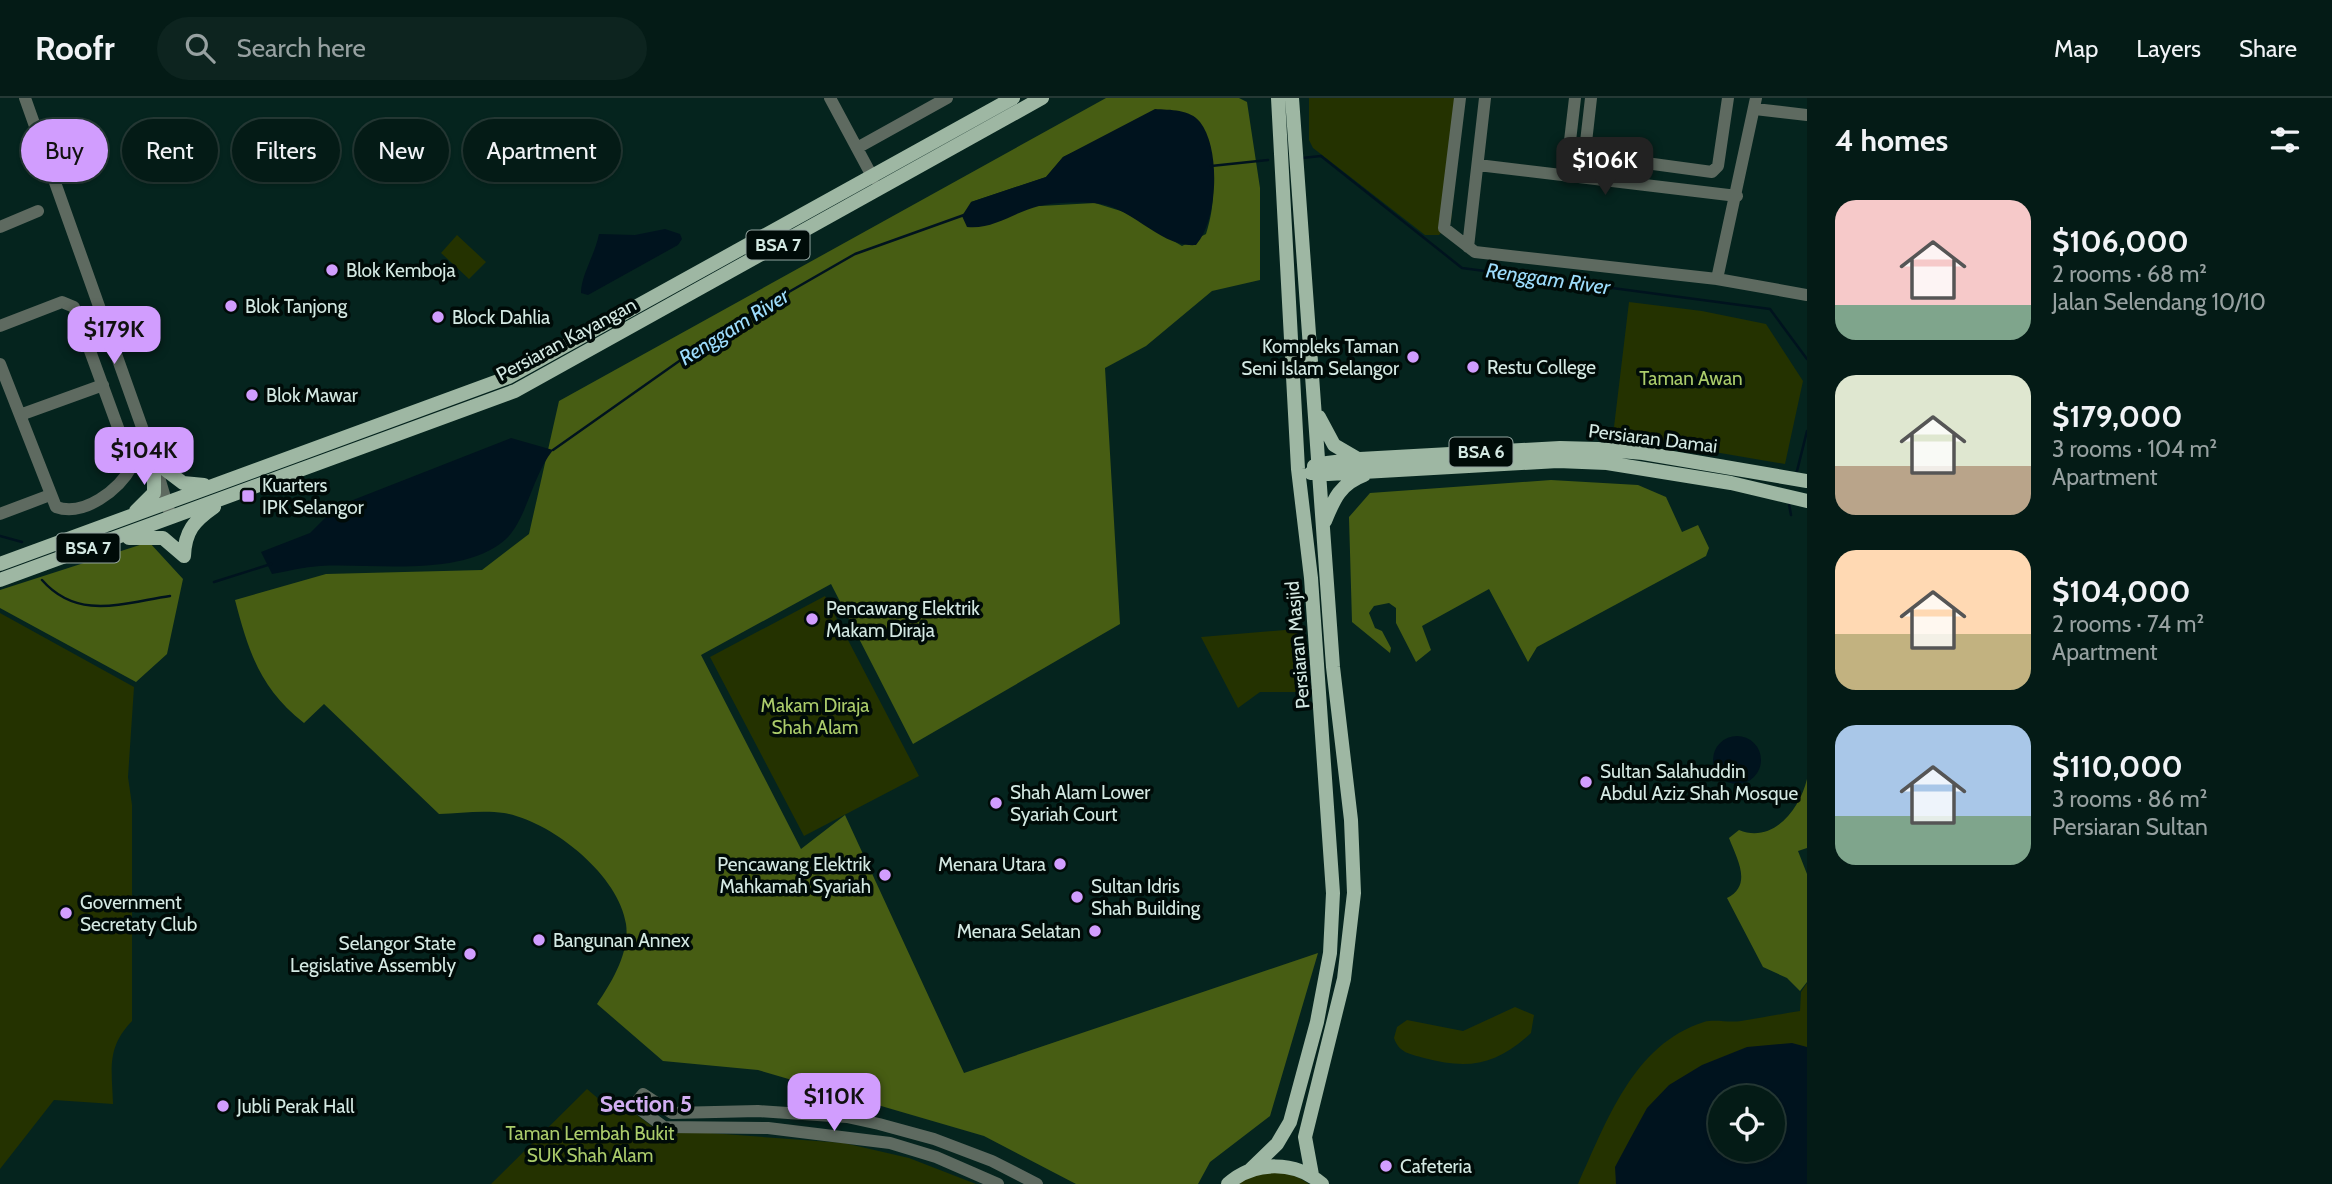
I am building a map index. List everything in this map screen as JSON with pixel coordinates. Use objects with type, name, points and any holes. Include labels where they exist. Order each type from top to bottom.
[{"type":"main road","name":"Persiaran Kayangan","points":[[0,580],[100,543],[220,482],[509,377],[873,178],[1013,98]]},
{"type":"main road","name":"Persiaran Kayangan","points":[[0,564],[127,519],[226,498],[515,391],[1042,98]]},
{"type":"main road","name":"Persiaran Masjid","points":[[1228,1184],[1250,1170],[1277,1144],[1290,1122],[1317,1022],[1330,953],[1333,893],[1311,578],[1298,469],[1278,98]]},
{"type":"main road","name":"Persiaran Masjid","points":[[1292,98],[1333,667],[1350,820],[1354,893],[1344,979],[1305,1137],[1317,1180]]},
{"type":"main road","points":[[1296,405],[1304,450],[1311,464],[1318,468],[1307,481],[1311,578]]},
{"type":"main road","points":[[1316,412],[1334,445],[1360,459]]},
{"type":"main road","name":"Persiaran Damai","points":[[1807,481],[1643,453],[1605,456],[1558,461],[1328,474],[1318,468],[1327,463],[1360,459],[1560,448],[1605,456],[1731,483],[1807,501]]},
{"type":"main road","points":[[154,461],[171,478],[183,483],[220,482]]},
{"type":"main road","points":[[127,519],[154,493],[154,461]]},
{"type":"main road","points":[[1324,522],[1339,491],[1353,479],[1371,472]]},
{"type":"main road","points":[[100,543],[145,536],[163,538],[184,556],[184,539],[192,524],[226,498]]},
{"type":"main road","points":[[1250,1170],[1272,1166],[1289,1167],[1317,1180]]},
{"type":"street","points":[[25,98],[154,461],[168,510]]},
{"type":"street","points":[[830,98],[873,178]]},
{"type":"street","points":[[857,148],[947,98]]},
{"type":"street","points":[[1460,98],[1444,228],[1468,247],[1483,254],[1717,279],[1807,295]]},
{"type":"street","points":[[1468,247],[1485,98]]},
{"type":"street","points":[[1566,175],[1576,98]]},
{"type":"street","points":[[1591,98],[1585,153],[1674,168],[1716,170],[1728,98]]},
{"type":"street","points":[[1717,279],[1755,104],[1807,115]]},
{"type":"street","points":[[1630,183],[1632,162]]},
{"type":"street","points":[[1478,165],[1737,196]]},
{"type":"street","points":[[1671,188],[1674,168]]},
{"type":"street","points":[[0,227],[38,211]]},
{"type":"street","points":[[0,326],[62,302],[74,307],[132,466],[108,496],[68,510],[53,501],[0,364]]},
{"type":"street","points":[[20,415],[103,385]]},
{"type":"street","points":[[0,514],[53,501]]},
{"type":"street","points":[[998,1184],[936,1157],[890,1143],[768,1128],[664,1127],[634,1105],[643,1094],[672,1113],[758,1111],[847,1117],[946,1143],[992,1161],[1037,1184]]},
{"type":"green space","points":[[1106,98],[1239,98],[1247,102],[1260,188],[1260,280],[1212,291],[1146,346],[1105,368],[1120,624],[913,744],[831,584],[701,655],[801,849],[845,815],[964,1073],[1318,953],[1270,1116],[1210,1162],[1198,1184],[1076,1184],[984,1136],[758,1070],[663,1061],[597,1004],[623,956],[627,935],[621,905],[597,869],[561,839],[522,818],[488,812],[439,814],[324,704],[304,723],[277,696],[251,653],[235,600],[326,574],[482,570],[529,534],[559,401]],"holes":[[[1209,141],[1213,198],[1206,234],[1182,246],[1124,212],[1095,203],[1040,206],[971,202],[1046,177],[1063,157],[1095,142]]]},
{"type":"green space","points":[[1309,98],[1462,98],[1451,222],[1439,235],[1425,235],[1313,148],[1309,140]]},
{"type":"green space","points":[[457,235],[486,262],[469,279],[441,253]]},
{"type":"green space","name":"Taman Awan","points":[[1629,302],[1702,311],[1766,324],[1803,381],[1785,464],[1621,436],[1614,427]]},
{"type":"green space","points":[[1551,480],[1638,485],[1666,497],[1682,532],[1698,525],[1709,548],[1706,556],[1537,647],[1528,662],[1489,589],[1422,626],[1431,650],[1416,662],[1396,623],[1396,608],[1389,603],[1374,606],[1369,613],[1375,628],[1382,631],[1391,648],[1390,653],[1352,622],[1349,517],[1370,493]]},
{"type":"green space","points":[[149,542],[183,579],[167,654],[136,682],[0,608],[0,590]]},
{"type":"green space","name":"Makam Diraja Shah Alam","points":[[825,596],[919,776],[804,836],[710,657]]},
{"type":"green space","name":"Government Secretaty Club","points":[[0,613],[134,687],[128,777],[132,805],[132,1021],[114,1050],[113,1104],[54,1100],[0,1169]]},
{"type":"green space","points":[[1297,629],[1302,669],[1299,692],[1260,692],[1238,708],[1201,637]]},
{"type":"green space","points":[[1807,779],[1807,848],[1798,851],[1807,874],[1807,982],[1800,991],[1787,978],[1763,967],[1727,898],[1735,893],[1741,879],[1739,863],[1729,838],[1739,830],[1751,833],[1774,828],[1798,802]]},
{"type":"green space","points":[[1807,983],[1807,1184],[1578,1184],[1625,1088],[1658,1048],[1679,1033],[1704,1022],[1741,1021],[1800,1011],[1801,992]]},
{"type":"green space","points":[[1515,1007],[1534,1015],[1531,1033],[1506,1052],[1481,1062],[1455,1064],[1414,1055],[1402,1050],[1394,1038],[1397,1027],[1407,1020],[1463,1031]]},
{"type":"green space","name":"Taman Lembah Bukit SUK Shah Alam","points":[[587,1089],[615,1113],[623,1105],[656,1129],[844,1143],[909,1158],[976,1184],[491,1184]]},
{"type":"green space","points":[[1260,1171],[1286,1173],[1309,1184],[1234,1184]]},
{"type":"water","points":[[1155,109],[1191,115],[1200,122],[1207,134],[1214,166],[1214,184],[1209,219],[1196,245],[1170,240],[1120,210],[1093,203],[1045,205],[986,226],[967,227],[962,216],[971,202],[1046,177],[1063,157]]},
{"type":"water","points":[[665,229],[680,234],[682,239],[678,245],[588,295],[581,293],[583,279],[599,234],[635,235]]},
{"type":"water","points":[[511,438],[553,450],[513,530],[506,539],[488,551],[443,564],[320,566],[272,574],[261,552],[310,533],[331,512],[353,500]]},
{"type":"water","points":[[1737,736],[1754,743],[1761,760],[1754,777],[1737,784],[1720,777],[1713,760],[1720,743]]},
{"type":"water","points":[[1792,1043],[1807,1047],[1807,1184],[1616,1184],[1615,1167],[1647,1108],[1669,1085],[1702,1065],[1747,1047]]},
{"type":"waterway","name":"Renggam River","points":[[1302,158],[1321,156],[1462,268],[1770,309],[1807,359]]},
{"type":"waterway","name":"Renggam River","points":[[1211,166],[1268,160]]},
{"type":"waterway","name":"Renggam River","points":[[553,450],[726,328],[855,254],[964,215]]},
{"type":"waterway","name":"Renggam River","points":[[1797,471],[1807,431]]},
{"type":"waterway","name":"Renggam River","points":[[1789,504],[1791,515]]},
{"type":"waterway","name":"Renggam River","points":[[0,536],[22,542]]},
{"type":"waterway","name":"Renggam River","points":[[214,582],[271,564]]},
{"type":"waterway","name":"Renggam River","points":[[42,580],[56,593],[86,605],[118,605],[170,596]]},
{"type":"place","name":"Blok Kemboja","points":[[332,270]]},
{"type":"place","name":"Blok Tanjong","points":[[231,306]]},
{"type":"place","name":"Block Dahlia","points":[[438,317]]},
{"type":"place","name":"Kompleks Taman Seni Islam Selangor","points":[[1413,357]]},
{"type":"place","name":"Restu College","points":[[1473,367]]},
{"type":"place","name":"Blok Mawar","points":[[252,395]]},
{"type":"place","name":"Kuarters IPK Selangor","points":[[248,496]]},
{"type":"place","name":"Pencawang Elektrik Makam Diraja","points":[[812,619]]},
{"type":"place","name":"Sultan Salahuddin Abdul Aziz Shah Mosque","points":[[1586,782]]},
{"type":"place","name":"Shah Alam Lower Syariah Court","points":[[996,803]]},
{"type":"place","name":"Menara Utara","points":[[1060,864]]},
{"type":"place","name":"Pencawang Elektrik Mahkamah Syariah","points":[[885,875]]},
{"type":"place","name":"Sultan Idris Shah Building","points":[[1077,897]]},
{"type":"place","name":"Government Secretaty Club","points":[[66,913]]},
{"type":"place","name":"Menara Selatan","points":[[1095,931]]},
{"type":"place","name":"Bangunan Annex","points":[[539,940]]},
{"type":"place","name":"Selangor State Legislative Assembly","points":[[470,954]]},
{"type":"place","name":"Jubli Perak Hall","points":[[223,1106]]},
{"type":"place","name":"Cafeteria","points":[[1386,1166]]},
{"type":"district","name":"Section 5","points":[[646,1104]]}]
